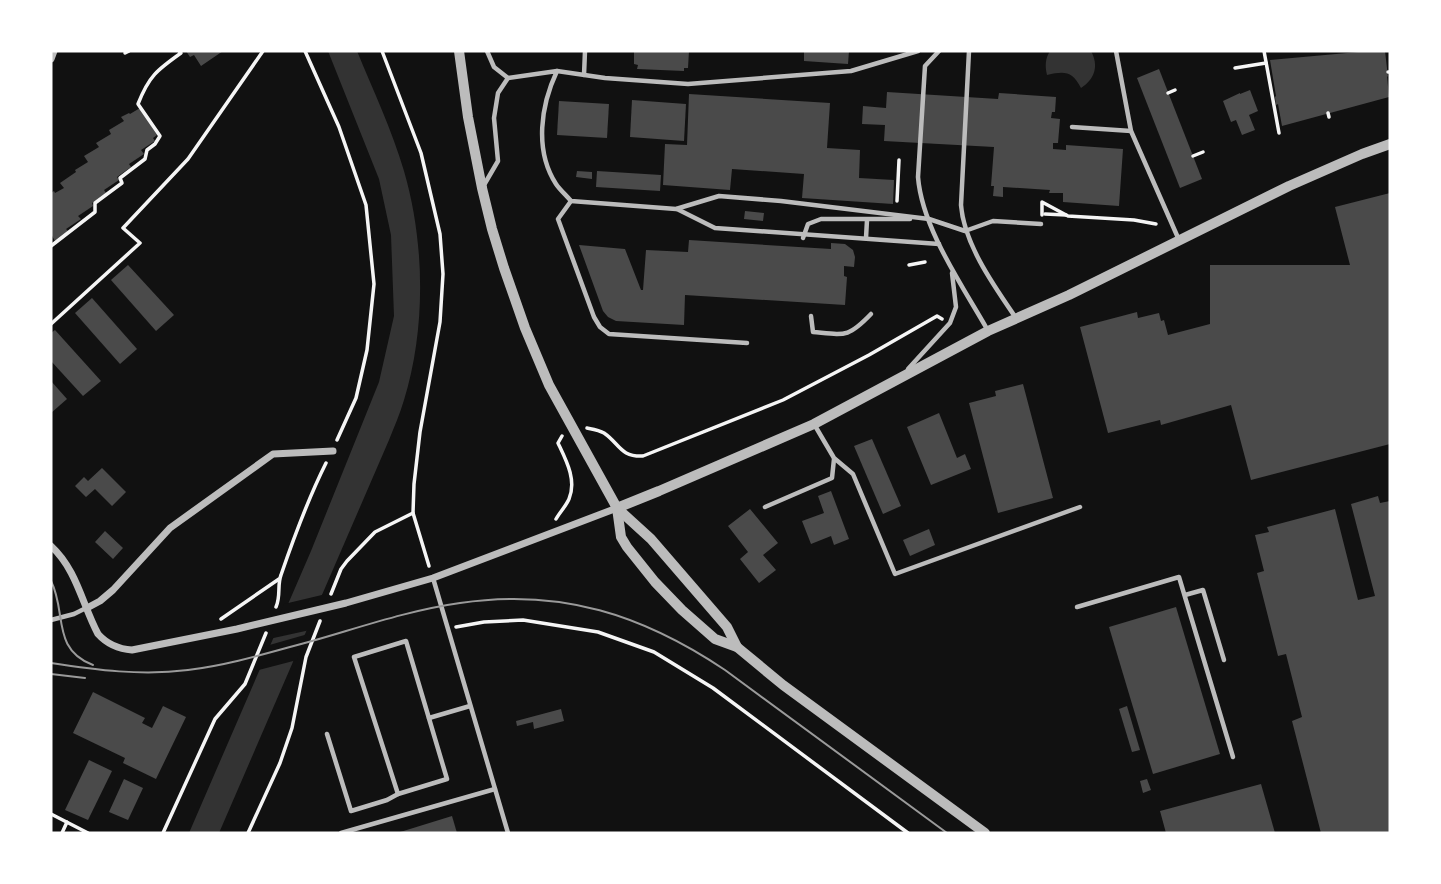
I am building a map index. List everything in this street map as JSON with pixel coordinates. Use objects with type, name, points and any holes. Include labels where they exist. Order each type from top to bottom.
[{"type":"street","points":[[51,59],[54,51]]},
{"type":"street","points":[[459,51],[482,188],[504,268],[549,385],[617,508],[651,538],[727,627],[737,647]]},
{"type":"street","points":[[51,546],[70,569],[94,627],[103,639],[125,649],[237,629],[346,603],[433,578],[617,508],[814,424],[988,331],[1069,295],[1289,186],[1390,144]]},
{"type":"street","points":[[87,608],[113,590],[170,528],[273,454],[332,451]]},
{"type":"street","points":[[617,508],[621,537],[627,547],[682,610],[715,639],[737,647],[783,685],[985,833]]},
{"type":"lane","points":[[487,51],[494,67],[508,78],[557,71],[606,78],[688,84],[850,71],[918,51]]},
{"type":"lane","points":[[584,75],[585,51]]},
{"type":"lane","points":[[939,51],[925,66],[920,132],[921,202],[939,244],[988,331]]},
{"type":"lane","points":[[969,51],[961,205],[965,231],[994,286],[1017,318]]},
{"type":"lane","points":[[1116,51],[1131,131],[1180,240]]},
{"type":"lane","points":[[557,71],[550,86],[543,116],[542,139],[546,160],[556,183],[570,201],[676,209],[719,197],[782,201],[929,219],[965,231],[993,221],[1041,224]]},
{"type":"lane","points":[[482,188],[498,161],[494,118],[498,93],[508,78]]},
{"type":"lane","points":[[1072,127],[1131,131]]},
{"type":"lane","points":[[570,201],[558,219],[600,327],[609,334],[747,343]]},
{"type":"lane","points":[[676,209],[715,228],[939,244]]},
{"type":"lane","points":[[804,236],[808,224],[821,219],[929,219]]},
{"type":"lane","points":[[866,238],[867,220]]},
{"type":"lane","points":[[902,376],[950,323],[956,307],[952,268]]},
{"type":"lane","points":[[811,316],[813,332],[845,335],[856,330],[871,314]]},
{"type":"lane","points":[[814,424],[834,458],[853,474],[895,574],[1080,507]]},
{"type":"lane","points":[[765,507],[832,478],[834,458]]},
{"type":"lane","points":[[1077,607],[1179,577],[1233,757]]},
{"type":"lane","points":[[433,578],[509,833]]},
{"type":"lane","points":[[1185,595],[1203,590],[1224,660]]},
{"type":"lane","points":[[51,620],[87,608]]},
{"type":"lane","points":[[327,734],[351,811],[447,779],[405,641],[354,657],[398,794]]},
{"type":"lane","points":[[429,718],[470,706]]},
{"type":"lane","points":[[341,833],[495,789]]},
{"type":"path","points":[[51,245],[95,212],[95,203],[122,183],[120,178],[145,159],[147,150],[155,144],[160,136],[138,104],[150,78],[181,53],[179,51]]},
{"type":"path","points":[[51,324],[140,243],[123,228],[188,159],[263,51]]},
{"type":"path","points":[[274,613],[279,601],[279,579],[315,485],[356,398],[367,351],[374,284],[366,205],[339,127],[305,51]]},
{"type":"path","points":[[382,51],[421,153],[440,234],[443,274],[440,322],[420,432],[413,513],[433,578]]},
{"type":"path","points":[[1264,51],[1279,133]]},
{"type":"path","points":[[1235,68],[1266,63]]},
{"type":"path","points":[[1168,93],[1175,90]]},
{"type":"path","points":[[1193,156],[1203,152]]},
{"type":"path","points":[[897,201],[899,160]]},
{"type":"path","points":[[1041,224],[1042,202],[1068,216]]},
{"type":"path","points":[[1048,214],[1156,224]]},
{"type":"path","points":[[909,265],[925,262]]},
{"type":"path","points":[[562,508],[571,489],[568,464],[558,443],[569,424],[602,431],[625,454],[643,456],[783,400],[937,316]]},
{"type":"path","points":[[331,595],[341,569],[375,532],[413,513]]},
{"type":"path","points":[[220,621],[279,579]]},
{"type":"path","points":[[248,833],[280,763],[292,728],[306,657],[321,620]]},
{"type":"path","points":[[447,628],[523,620],[598,632],[654,653],[713,688],[908,833]]},
{"type":"path","points":[[163,833],[215,719],[246,684],[269,625]]},
{"type":"path","points":[[51,814],[88,833]]},
{"type":"path","points":[[62,833],[67,822]]},
{"type":"shaded area","points":[[328,51],[357,51],[404,171],[419,256],[419,315],[411,373],[389,440],[219,833],[189,833],[311,551],[379,382],[394,316],[391,235],[379,179]]},
{"type":"shaded area","points":[[1050,51],[1091,51],[1095,67],[1090,81],[1081,88],[1071,75],[1047,75],[1046,63]]},
{"type":"pier","points":[[326,594],[310,630],[269,639],[284,604]]},
{"type":"pier","points":[[308,634],[297,660],[255,671],[266,646]]},
{"type":"building","points":[[186,51],[223,51],[201,66],[194,55],[190,57]]},
{"type":"building","points":[[634,51],[689,51],[688,68],[684,68],[684,71],[637,69],[638,65],[634,64]]},
{"type":"building","points":[[804,51],[849,51],[848,64],[804,61]]},
{"type":"building","points":[[1385,51],[1389,97],[1282,126],[1278,104],[1276,105],[1270,60]]},
{"type":"building","points":[[1159,69],[1202,179],[1180,188],[1137,78]]},
{"type":"building","points":[[1250,90],[1258,111],[1249,115],[1255,130],[1242,135],[1236,120],[1231,122],[1223,101]]},
{"type":"building","points":[[887,92],[998,99],[999,93],[1056,97],[1055,112],[1052,112],[1051,118],[1060,119],[1058,143],[1053,143],[1053,149],[1066,150],[1066,145],[1123,149],[1119,206],[1063,202],[1063,193],[1049,193],[1050,190],[1003,187],[1003,197],[993,196],[994,186],[991,186],[994,147],[884,141],[885,125],[862,124],[863,106],[886,108]]},
{"type":"building","points":[[689,94],[830,103],[827,148],[860,150],[859,178],[894,180],[893,204],[802,198],[804,174],[732,169],[730,190],[663,185],[665,144],[687,145]]},
{"type":"building","points":[[632,100],[686,104],[684,141],[630,137]]},
{"type":"building","points":[[559,101],[609,104],[607,138],[557,135]]},
{"type":"building","points":[[140,108],[157,135],[153,138],[155,141],[141,150],[144,154],[129,164],[131,167],[117,177],[119,180],[104,190],[106,193],[92,203],[93,206],[78,216],[81,219],[66,229],[69,232],[55,241],[51,234],[51,193],[64,188],[60,183],[88,162],[84,156],[99,147],[96,143],[111,134],[109,130],[124,121],[121,117]]},
{"type":"building","points":[[577,171],[592,172],[592,179],[576,177]]},
{"type":"building","points":[[597,171],[661,175],[660,191],[596,187]]},
{"type":"building","points":[[1390,193],[1390,444],[1251,480],[1231,405],[1161,425],[1160,420],[1108,433],[1080,327],[1137,312],[1138,318],[1159,313],[1168,335],[1210,324],[1210,265],[1350,265],[1335,207]]},
{"type":"building","points":[[745,211],[764,213],[763,221],[744,219]]},
{"type":"building","points":[[689,240],[831,249],[831,243],[845,244],[853,250],[855,257],[854,267],[844,266],[844,276],[847,277],[845,305],[685,295],[684,325],[616,321],[608,317],[603,311],[579,245],[625,249],[643,290],[646,250],[688,252]]},
{"type":"building","points":[[128,265],[174,315],[156,331],[111,280]]},
{"type":"building","points":[[92,298],[137,349],[120,364],[75,313]]},
{"type":"building","points":[[55,330],[101,381],[83,396],[51,361],[51,333]]},
{"type":"building","points":[[51,381],[67,399],[51,413]]},
{"type":"building","points":[[1023,384],[1053,498],[998,513],[969,403],[996,396],[995,391]]},
{"type":"building","points":[[939,413],[957,458],[965,454],[971,469],[931,485],[907,427]]},
{"type":"building","points":[[872,439],[901,506],[883,514],[854,446]]},
{"type":"building","points":[[102,468],[126,492],[112,506],[95,489],[86,497],[75,486],[84,477],[88,481]]},
{"type":"building","points":[[831,491],[849,539],[834,545],[831,536],[811,544],[802,521],[824,513],[818,496]]},
{"type":"building","points":[[1378,496],[1380,503],[1390,501],[1390,833],[1321,833],[1292,721],[1302,717],[1286,654],[1278,656],[1257,573],[1264,571],[1255,535],[1269,532],[1267,527],[1335,509],[1358,600],[1375,596],[1351,504]]},
{"type":"building","points":[[750,509],[778,543],[763,555],[776,570],[759,583],[740,559],[748,552],[728,526]]},
{"type":"building","points":[[929,529],[935,545],[910,556],[903,540]]},
{"type":"building","points":[[105,531],[123,548],[113,559],[95,542]]},
{"type":"building","points":[[1176,607],[1220,754],[1153,774],[1109,627]]},
{"type":"building","points":[[93,692],[145,718],[142,723],[152,728],[163,706],[186,717],[156,779],[123,763],[125,758],[73,733]]},
{"type":"building","points":[[1127,706],[1140,750],[1132,752],[1119,709]]},
{"type":"building","points":[[561,709],[564,721],[534,729],[533,722],[517,726],[516,721]]},
{"type":"building","points":[[89,760],[112,771],[88,820],[65,810]]},
{"type":"building","points":[[124,779],[143,788],[128,820],[109,812]]},
{"type":"building","points":[[1147,779],[1151,790],[1143,793],[1140,781]]},
{"type":"building","points":[[1261,784],[1275,833],[1166,833],[1160,811]]},
{"type":"building","points":[[452,816],[457,833],[397,833]]},
{"type":"tram line","points":[[51,581],[65,640],[80,658],[93,665]]},
{"type":"tram line","points":[[51,663],[102,670],[171,672],[250,658],[441,606],[497,599],[567,603],[632,621],[694,651],[725,670],[947,833]]},
{"type":"tram line","points":[[51,674],[85,678]]}]
